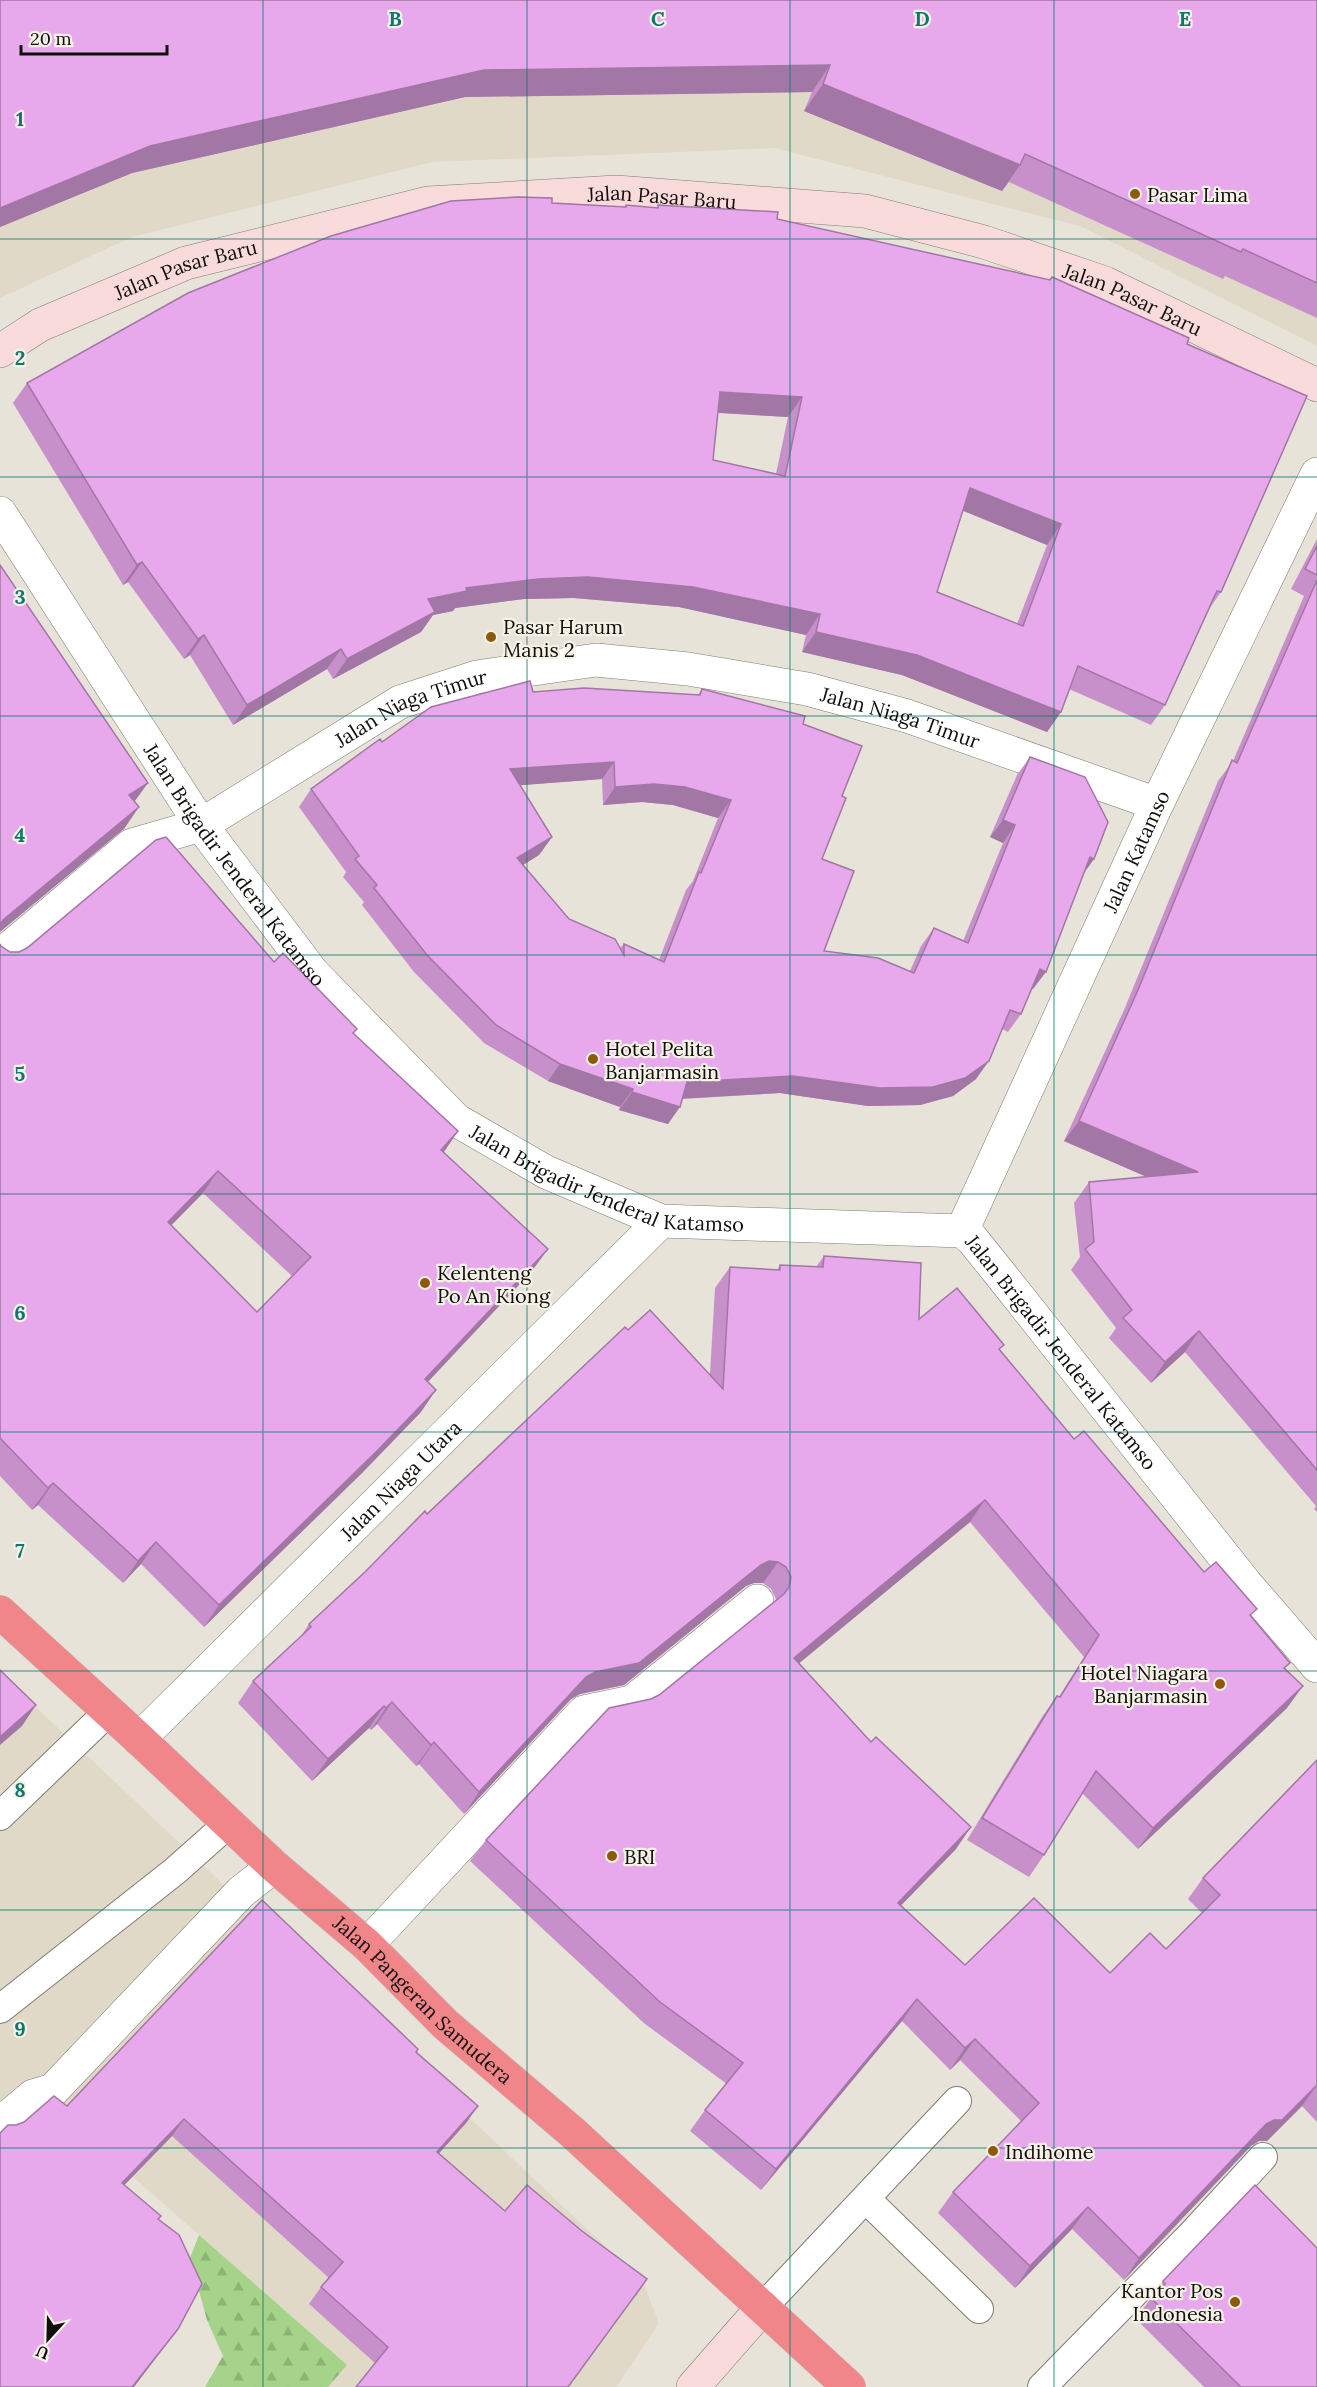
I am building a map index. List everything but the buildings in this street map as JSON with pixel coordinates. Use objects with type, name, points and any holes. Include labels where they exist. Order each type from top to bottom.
[{"type":"highway","name":"Jalan Pangeran Samudera","points":[[0,1612],[274,1866],[366,1945],[446,2024],[573,2132],[849,2387]]},
{"type":"street","name":"Jalan Pasar Baru","points":[[0,351],[40,325],[186,263],[428,203],[616,192],[865,211],[984,242],[1105,283],[1317,385]]},
{"type":"street","name":"Jalan Katamso","points":[[962,1231],[1157,804],[1317,474]]},
{"type":"street","name":"Jalan Brigadir Jenderal Katamso","points":[[0,513],[201,825],[312,972],[456,1120],[546,1172],[661,1221],[962,1231],[972,1239],[1001,1275],[1246,1584],[1317,1666]]},
{"type":"street","name":"Jalan Niaga Timur","points":[[0,956],[132,845],[201,825],[400,702],[477,677],[596,660],[688,669],[807,689],[907,716],[1157,804]]},
{"type":"street","name":"Jalan Niaga Utara","points":[[139,1739],[661,1221]]},
{"type":"street","points":[[366,1945],[406,1905],[584,1712],[632,1702],[757,1601]]},
{"type":"street","points":[[0,2124],[33,2096],[52,2090],[242,1892],[274,1866]]},
{"type":"street","points":[[693,2387],[763,2307]]},
{"type":"lane","points":[[0,1816],[109,1711]]},
{"type":"lane","points":[[0,2009],[175,1871],[229,1823]]},
{"type":"lane","points":[[763,2307],[957,2101]]},
{"type":"lane","points":[[1042,2387],[1194,2232],[1263,2157]]},
{"type":"lane","points":[[866,2199],[979,2309]]},
{"type":"shaded area","name":"Pasar Lima","points":[[0,0],[1317,0],[1317,346],[1080,226],[774,148],[432,162],[132,237],[0,298]]},
{"type":"shaded area","points":[[0,1673],[643,2282],[659,2323],[616,2387],[328,2387],[347,2365],[25,2082],[0,2105]]},
{"type":"green space","points":[[199,2235],[347,2365],[328,2387],[205,2387],[223,2356],[207,2320],[190,2258]]},
{"type":"place","name":"Pasar Lima","points":[[1135,194]]},
{"type":"place","name":"Pasar Harum Manis 2","points":[[491,637]]},
{"type":"place","name":"Hotel Pelita Banjarmasin","points":[[593,1059]]},
{"type":"place","name":"Kelenteng Po An Kiong","points":[[425,1283]]},
{"type":"place","name":"Hotel Niagara Banjarmasin","points":[[1220,1684]]},
{"type":"place","name":"BRI","points":[[612,1856]]},
{"type":"place","name":"Indihome","points":[[993,2151]]},
{"type":"place","name":"Kantor Pos Indonesia","points":[[1235,2302]]}]
